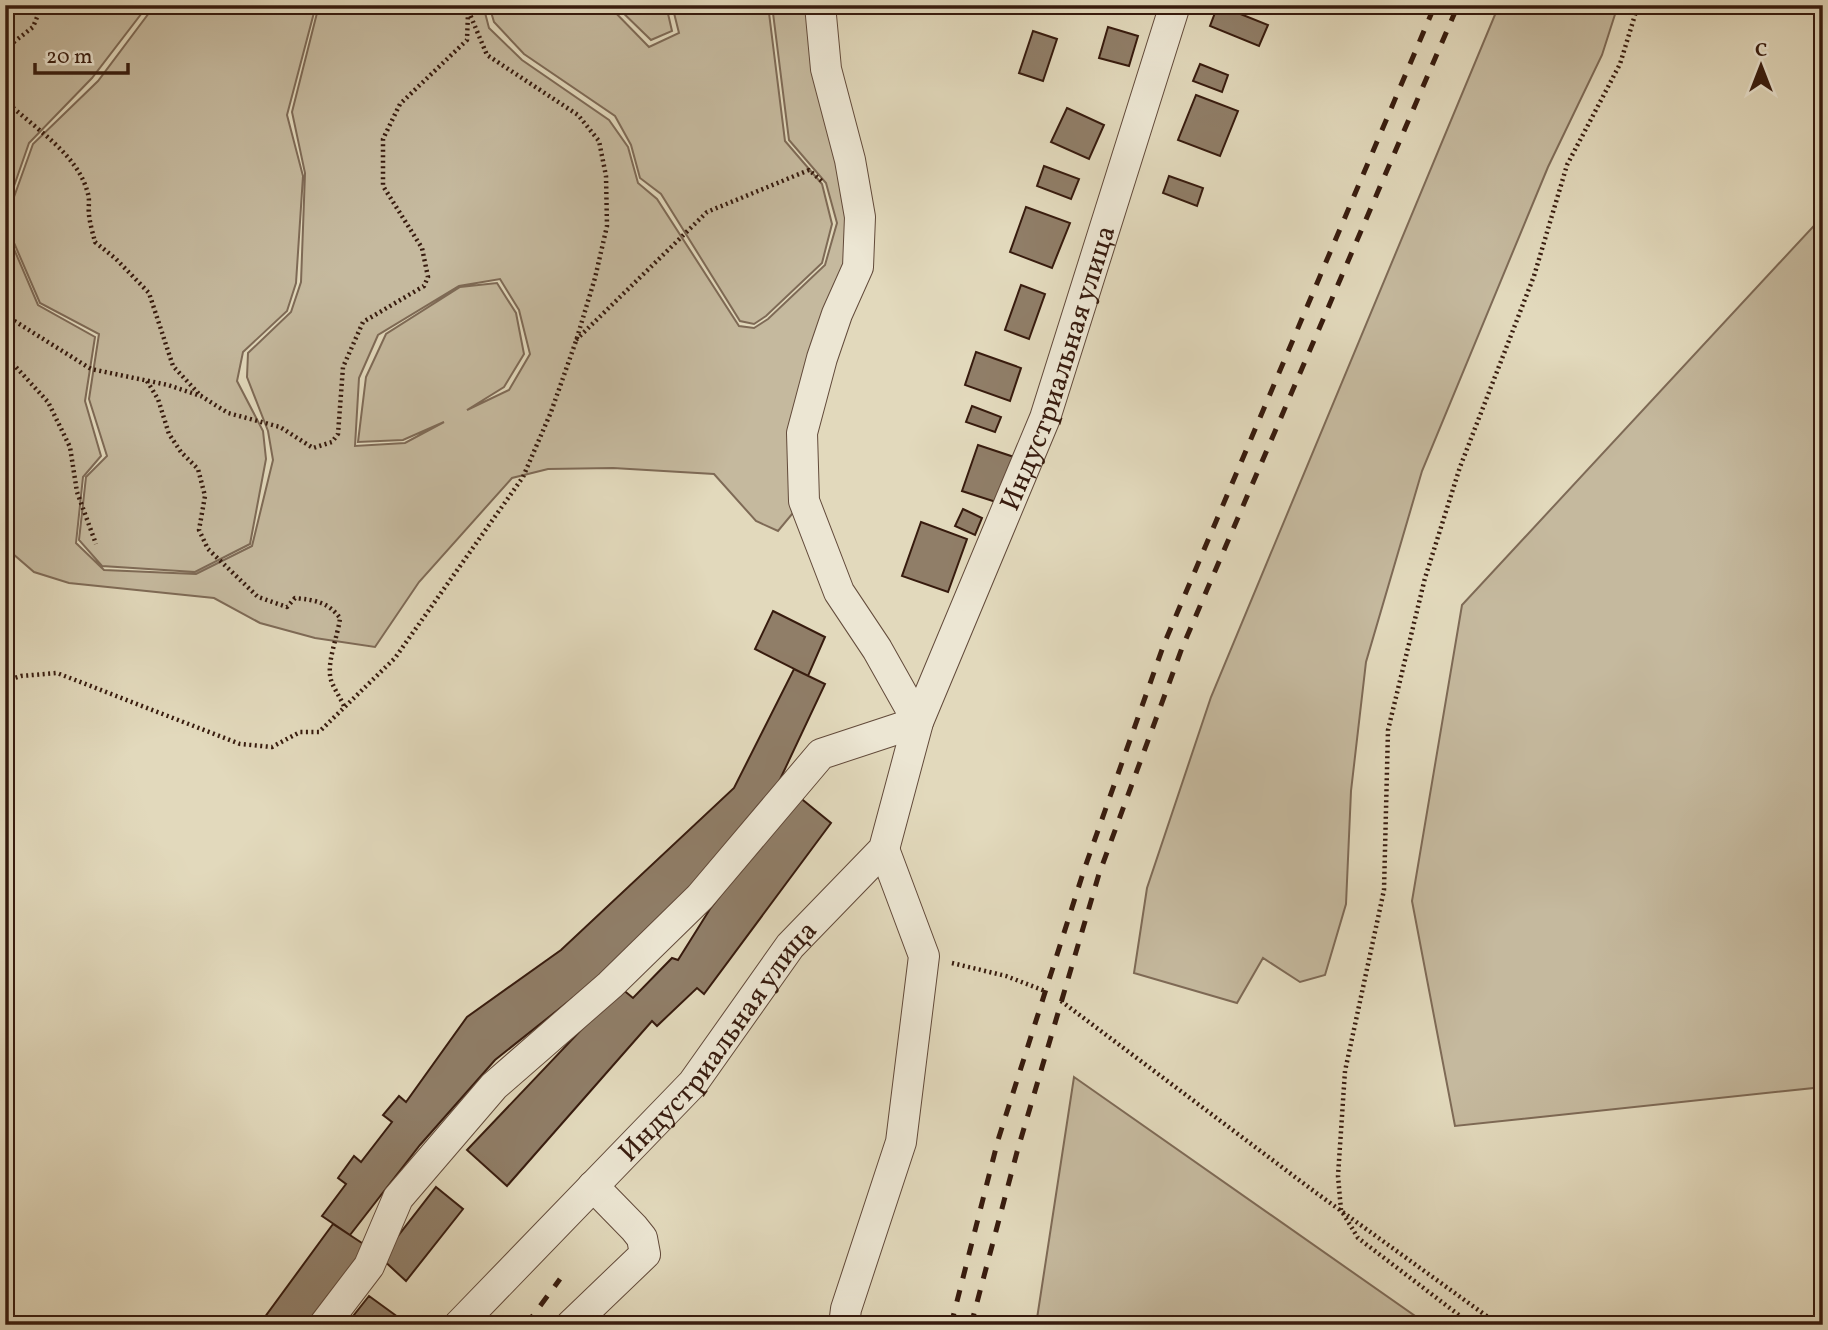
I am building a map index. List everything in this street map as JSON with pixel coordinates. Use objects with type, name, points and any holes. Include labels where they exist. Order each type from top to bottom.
[{"type":"street","points":[[324,1325],[369,1266],[398,1198],[494,1086],[610,985],[700,897],[821,754],[918,722],[877,649],[839,592],[804,501],[802,433],[822,358],[837,314],[858,267],[860,216],[850,160],[826,69],[820,5]]},
{"type":"street","name":"Индустриальная улица","points":[[459,1325],[693,1083],[790,946],[884,849],[918,722],[1045,418],[1175,5]]},
{"type":"street","points":[[844,1325],[846,1309],[901,1142],[924,956],[884,849]]},
{"type":"street","points":[[571,1325],[645,1254],[642,1238],[593,1186]]},
{"type":"path","points":[[5,49],[33,27],[42,5]]},
{"type":"path","points":[[5,681],[21,676],[57,673],[240,744],[272,747],[300,732],[318,732],[395,658],[523,477],[551,412],[595,278],[607,226],[606,176],[599,141],[578,115],[488,55],[466,5]]},
{"type":"path","points":[[1472,1325],[1358,1238],[1341,1210],[1338,1176],[1345,1071],[1384,890],[1388,730],[1425,578],[1460,467],[1534,276],[1567,165],[1620,64],[1638,5]]},
{"type":"path","points":[[5,100],[60,148],[80,175],[89,194],[89,215],[94,242],[116,259],[149,293],[173,366],[201,396],[228,413],[280,427],[313,448],[332,442],[338,434],[343,367],[363,322],[424,286],[428,276],[422,248],[383,187],[383,139],[400,104],[467,40],[468,12]]},
{"type":"path","points":[[576,341],[707,212],[809,170],[860,216]]},
{"type":"path","points":[[5,315],[90,369],[201,396]]},
{"type":"path","points":[[5,355],[48,402],[70,447],[77,492],[96,544]]},
{"type":"path","points":[[147,381],[158,399],[169,434],[181,452],[198,469],[205,496],[199,530],[208,549],[258,597],[287,607],[295,597],[318,601],[332,608],[340,618],[330,678],[344,706]]},
{"type":"path","points":[[924,956],[1006,976],[1045,991]]},
{"type":"path","points":[[1061,1001],[1499,1325]]},
{"type":"shaded area","points":[[5,5],[148,5],[92,78],[29,143],[5,212]]},
{"type":"shaded area","points":[[155,5],[316,5],[287,115],[303,176],[296,283],[287,311],[243,352],[237,381],[263,431],[266,459],[250,544],[195,572],[102,566],[79,540],[86,477],[107,456],[89,399],[99,334],[40,303],[5,222],[33,144],[98,81]]},
{"type":"shaded area","points":[[319,5],[483,5],[489,28],[522,60],[609,120],[628,147],[638,183],[657,199],[739,326],[754,328],[768,319],[825,265],[837,223],[826,183],[789,140],[772,5],[814,5],[856,218],[797,508],[778,531],[756,521],[714,474],[613,468],[548,469],[512,478],[419,582],[375,647],[315,638],[260,623],[214,598],[69,583],[34,572],[5,547],[10,368],[5,366],[5,311],[14,295],[5,271],[5,228],[38,305],[95,337],[85,401],[101,456],[83,477],[76,543],[104,570],[196,574],[252,546],[273,460],[268,431],[247,377],[248,353],[291,312],[301,282],[305,173],[292,112]],"holes":[[[500,279],[519,310],[530,354],[509,390],[467,410],[504,387],[524,354],[516,313],[497,283],[460,287],[386,334],[366,377],[358,442],[403,440],[444,422],[405,443],[355,446],[359,378],[378,335],[459,286]]]},
{"type":"shaded area","points":[[489,5],[608,5],[649,47],[679,33],[672,5],[768,5],[785,141],[822,184],[832,224],[822,263],[766,316],[754,324],[740,321],[661,194],[640,178],[631,145],[615,116],[524,54],[494,22]]},
{"type":"shaded area","points":[[615,5],[666,5],[672,31],[651,40]]},
{"type":"shaded area","points":[[1499,5],[1618,5],[1602,55],[1548,167],[1422,471],[1366,662],[1351,791],[1346,904],[1325,975],[1300,982],[1263,958],[1237,1003],[1134,973],[1147,888],[1211,697]]},
{"type":"shaded area","points":[[1823,216],[1823,1087],[1455,1126],[1412,901],[1462,605]]},
{"type":"shaded area","points":[[1074,1077],[1428,1325],[1036,1325]]},
{"type":"building","points":[[1218,5],[1268,25],[1259,46],[1210,26]]},
{"type":"building","points":[[1108,27],[1138,36],[1129,66],[1099,58]]},
{"type":"building","points":[[1033,31],[1057,39],[1043,81],[1019,73]]},
{"type":"building","points":[[1200,64],[1228,75],[1222,92],[1193,81]]},
{"type":"building","points":[[1196,95],[1238,111],[1220,156],[1178,140]]},
{"type":"building","points":[[1067,108],[1104,125],[1089,159],[1051,142]]},
{"type":"building","points":[[1044,166],[1079,179],[1071,199],[1037,186]]},
{"type":"building","points":[[1169,176],[1203,188],[1197,206],[1163,193]]},
{"type":"building","points":[[1026,207],[1070,223],[1052,268],[1010,252]]},
{"type":"building","points":[[1021,285],[1045,294],[1029,339],[1005,330]]},
{"type":"building","points":[[976,352],[1021,368],[1010,401],[965,385]]},
{"type":"building","points":[[972,406],[1001,417],[995,432],[966,422]]},
{"type":"building","points":[[978,445],[1014,457],[999,503],[962,491]]},
{"type":"building","points":[[963,509],[982,518],[975,535],[955,526]]},
{"type":"building","points":[[921,522],[967,539],[948,592],[902,576]]},
{"type":"building","points":[[773,611],[825,637],[808,676],[755,649]]},
{"type":"building","points":[[794,669],[825,684],[775,790],[694,887],[598,978],[495,1060],[420,1145],[350,1235],[322,1216],[346,1184],[338,1178],[354,1156],[361,1162],[392,1122],[383,1115],[399,1096],[406,1102],[467,1017],[561,950],[734,788]]},
{"type":"building","points":[[798,796],[831,823],[704,994],[697,988],[657,1026],[652,1021],[507,1186],[467,1150],[621,988],[633,998],[672,958],[678,960],[710,909]]},
{"type":"building","points":[[436,1187],[463,1209],[406,1281],[381,1258]]},
{"type":"building","points":[[333,1224],[368,1247],[312,1325],[259,1325]]},
{"type":"building","points":[[369,1296],[402,1320],[399,1325],[346,1325]]},
{"type":"railway","points":[[951,1325],[998,1140],[1084,870],[1164,644],[1435,5]]},
{"type":"railway","points":[[971,1325],[1017,1152],[1099,874],[1182,648],[1458,5]]},
{"type":"railway","points":[[526,1325],[560,1279]]}]
